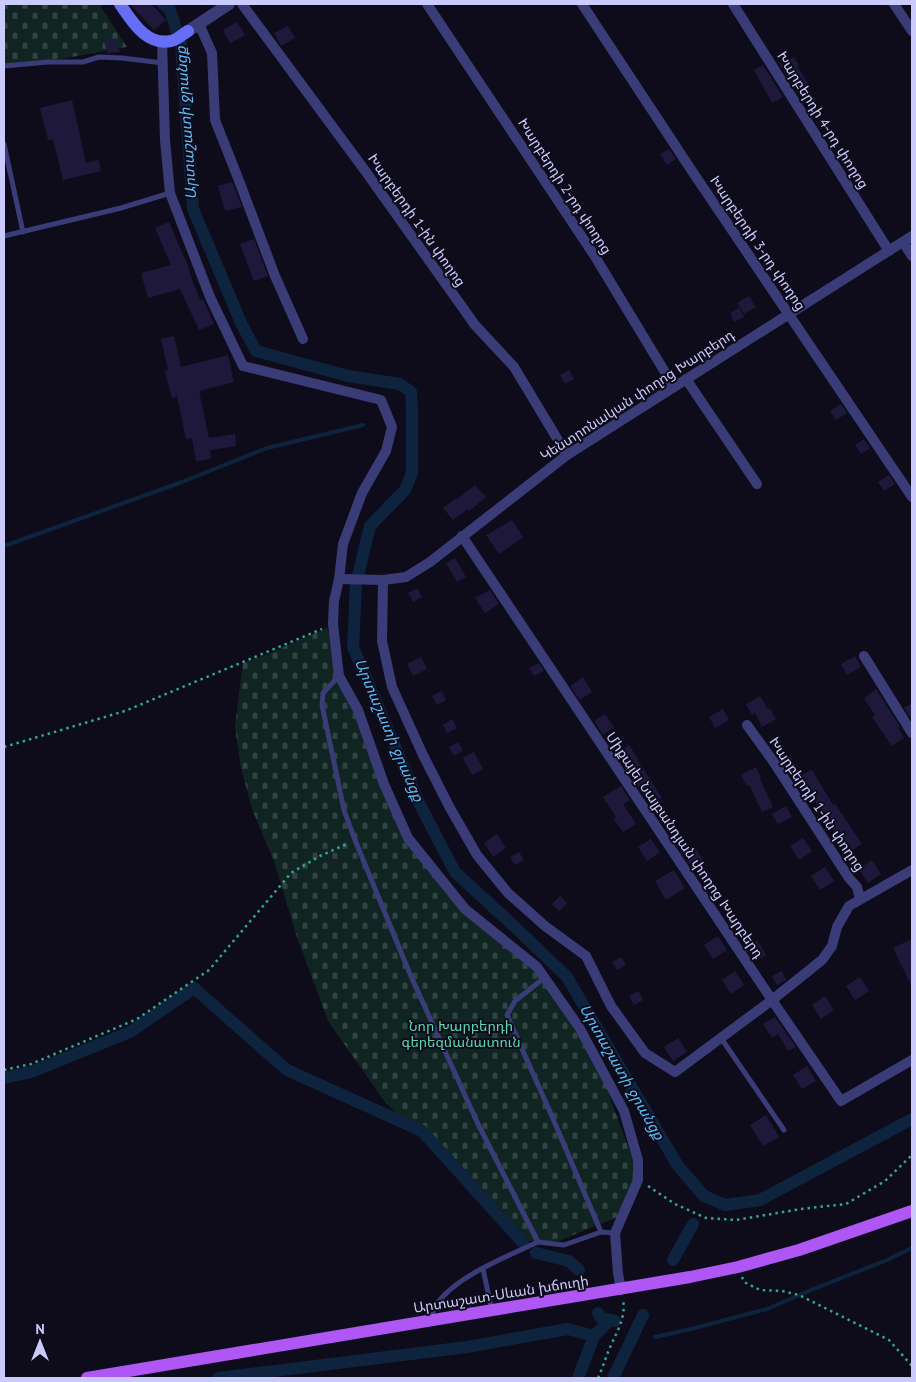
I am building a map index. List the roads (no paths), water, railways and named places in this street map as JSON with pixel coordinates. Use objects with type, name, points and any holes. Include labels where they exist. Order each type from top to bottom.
[{"type":"main road","points":[[120,4],[143,34],[167,41],[188,31]]},
{"type":"main road","name":"Արտաշատ-Սևան խճուղի","points":[[88,1378],[690,1277],[738,1267],[799,1250],[912,1211]]},
{"type":"street","points":[[188,31],[229,4]]},
{"type":"street","name":"Խարբերդի 1-ին փողոց","points":[[242,4],[366,172],[474,326],[514,367],[566,455]]},
{"type":"street","name":"Խարբերդի 2-րդ փողոց","points":[[427,4],[594,255],[674,387]]},
{"type":"street","name":"Խարբերդի 3-րդ փողոց","points":[[582,4],[912,497]]},
{"type":"street","name":"Խարբերդի 4-րդ փողոց","points":[[733,4],[889,251]]},
{"type":"street","points":[[894,4],[912,31]]},
{"type":"street","points":[[199,24],[212,53],[215,120],[275,276],[303,339]]},
{"type":"street","points":[[167,41],[163,63],[165,140],[170,193],[210,297],[243,366],[381,400],[392,427],[386,452],[362,493],[343,544],[340,579],[334,601],[333,624],[339,676],[358,710],[384,784],[408,838],[465,909],[537,967],[579,1027],[624,1111],[638,1160],[638,1180],[615,1233],[621,1290]]},
{"type":"street","name":"Կենտրոնական փողոց Խարբերդ","points":[[340,579],[383,580],[406,577],[430,562],[566,455],[912,236]]},
{"type":"street","points":[[903,242],[912,256]]},
{"type":"street","points":[[686,379],[757,484]]},
{"type":"street","name":"Միքայել Նալբանդյան փողոց Խարբերդ","points":[[462,536],[841,1101],[912,1060]]},
{"type":"street","points":[[383,580],[382,641],[392,687],[446,801],[477,855],[508,893],[545,926],[586,956],[611,1006],[645,1054],[675,1072],[772,1000],[822,960],[832,946],[837,928],[849,906],[912,870]]},
{"type":"street","points":[[864,656],[912,733]]},
{"type":"street","name":"Խարբերդի 1-ին փողոց","points":[[747,725],[773,761],[848,878],[857,886],[860,898]]},
{"type":"lane","points":[[4,66],[48,62],[83,62],[99,57],[163,63]]},
{"type":"lane","points":[[4,144],[23,232]]},
{"type":"lane","points":[[4,236],[121,208],[170,193]]},
{"type":"lane","points":[[339,676],[324,693],[322,705],[344,810],[410,974],[478,1124],[538,1242]]},
{"type":"lane","points":[[544,978],[515,1001],[507,1015],[601,1232]]},
{"type":"lane","points":[[721,1038],[784,1130]]},
{"type":"lane","points":[[428,1321],[437,1305],[456,1285],[483,1268],[538,1242],[564,1245],[601,1232],[615,1233]]},
{"type":"lane","points":[[483,1268],[492,1311]]},
{"type":"waterway","name":"Արտաշատի ջրանցք","points":[[163,4],[170,10],[181,44],[193,209],[242,325],[256,351],[348,376],[400,384],[411,392],[412,473],[405,490],[370,526],[356,584],[353,647],[419,803],[455,872],[567,977],[678,1166],[704,1196],[725,1205],[760,1200],[912,1119]]},
{"type":"waterway","points":[[4,546],[182,482],[267,448],[363,425]]},
{"type":"waterway","points":[[4,1078],[31,1072],[130,1032],[194,988],[287,1070],[422,1131],[523,1243]]},
{"type":"waterway","points":[[673,1260],[693,1224]]},
{"type":"waterway","points":[[655,1337],[767,1309],[912,1248]]},
{"type":"waterway","points":[[536,1253],[569,1261],[579,1270]]},
{"type":"waterway","points":[[598,1313],[601,1318],[615,1321]]},
{"type":"waterway","points":[[613,1378],[643,1315]]},
{"type":"waterway","points":[[578,1378],[594,1336],[610,1320]]},
{"type":"waterway","points":[[218,1378],[467,1347],[568,1329],[594,1336]]},
{"type":"park label","name":"Նոր Խարբերդի գերեզմանատուն","points":[[461,1034]]}]
